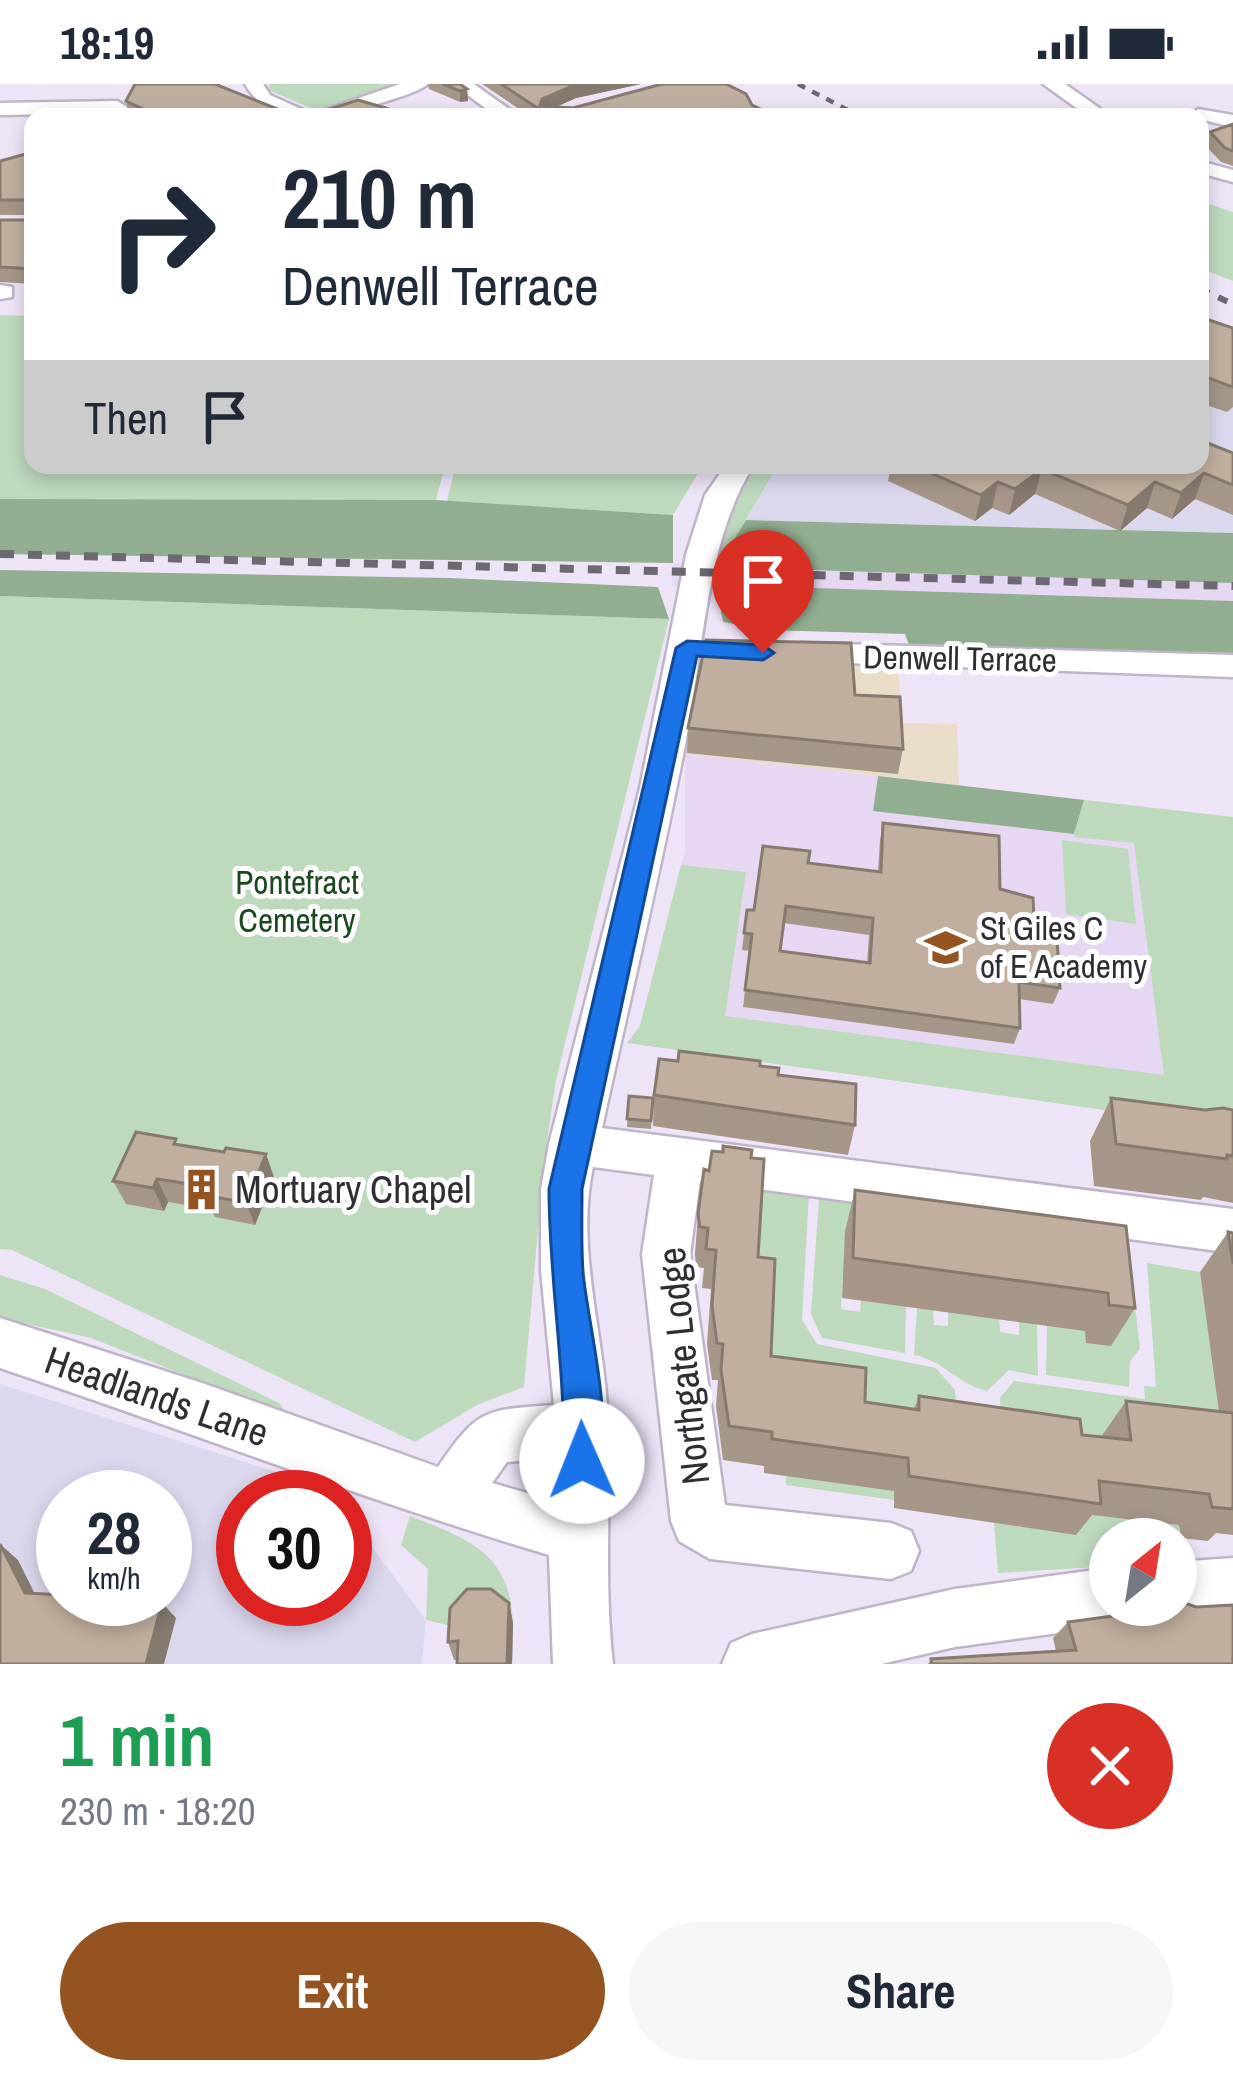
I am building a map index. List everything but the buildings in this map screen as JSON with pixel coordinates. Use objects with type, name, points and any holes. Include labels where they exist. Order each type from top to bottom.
[{"type":"street","points":[[254,84],[262,99],[283,108]]},
{"type":"street","points":[[346,108],[419,84]]},
{"type":"street","points":[[463,84],[497,108]]},
{"type":"street","points":[[1052,84],[1088,108]]},
{"type":"street","points":[[1198,108],[1201,92]]},
{"type":"street","points":[[558,1664],[582,1494],[582,1429],[566,1270],[565,1189],[572,1144],[700,649],[709,526],[734,474]]},
{"type":"street","name":"Denwell Terrace","points":[[763,653],[1233,666]]},
{"type":"street","points":[[572,1144],[1233,1232]]},
{"type":"street","name":"Northgate Lodge","points":[[680,1160],[666,1254],[699,1521],[710,1531],[891,1551]]},
{"type":"street","name":"Headlands Lane","points":[[0,1343],[450,1498],[576,1562]]},
{"type":"street","points":[[450,1498],[485,1445],[498,1436],[582,1429]]},
{"type":"street","points":[[576,1562],[583,1664]]},
{"type":"street","points":[[1197,1590],[1233,1587]]},
{"type":"street","points":[[752,1664],[894,1630],[1089,1599]]},
{"type":"shaded area","points":[[1209,323],[1233,335],[1233,533],[746,520],[773,474],[1209,474]]},
{"type":"shaded area","points":[[673,563],[1233,582],[1233,601],[672,586]]},
{"type":"shaded area","points":[[712,659],[898,668],[903,723],[957,724],[959,785],[685,754],[697,671]]},
{"type":"shaded area","name":"St Giles C of E Academy","points":[[685,754],[1233,817],[1233,1128],[627,1043],[640,1026],[685,850]]},
{"type":"shaded area","points":[[0,1384],[270,1470],[216,1470],[216,1626],[372,1626],[372,1547],[426,1620],[422,1664],[0,1664]]},
{"type":"green space","points":[[270,84],[402,84],[327,108],[311,108],[268,90]]},
{"type":"green space","points":[[1209,204],[1233,212],[1233,281],[1209,272]]},
{"type":"green space","points":[[0,315],[24,316],[24,474],[443,474],[436,500],[0,499]]},
{"type":"green space","points":[[454,474],[698,474],[673,515],[447,501]]},
{"type":"green space","points":[[746,474],[773,474],[725,555],[713,553]]},
{"type":"green space","points":[[0,499],[436,500],[673,515],[673,563],[0,554]]},
{"type":"green space","points":[[746,520],[1233,533],[1233,583],[712,567],[713,553],[725,554]]},
{"type":"green space","points":[[0,570],[658,587],[669,619],[0,596]]},
{"type":"green space","points":[[716,585],[1233,601],[1233,658],[931,647],[909,645],[905,634],[767,630],[723,622]]},
{"type":"green space","name":"Pontefract Cemetery","points":[[0,596],[669,619],[556,1080],[524,1387],[477,1405],[415,1442],[12,1250],[0,1249]]},
{"type":"green space","points":[[878,776],[1084,800],[1074,834],[873,811]]},
{"type":"green space","points":[[1084,800],[1233,817],[1233,1128],[627,1043],[640,1026],[681,865],[746,872],[725,1016],[1164,1075],[1134,843],[1074,837]]},
{"type":"green space","points":[[1062,840],[1128,849],[1136,924],[1066,914]]},
{"type":"green space","points":[[747,1184],[809,1193],[802,1320],[817,1344],[936,1368],[955,1390],[960,1439],[894,1462],[894,1500],[786,1485],[786,1476],[863,1486],[763,1392],[752,1296]]},
{"type":"green space","points":[[819,1198],[1128,1245],[1140,1349],[1130,1361],[1129,1387],[1046,1375],[1047,1325],[1102,1256],[846,1224],[841,1309],[860,1312],[861,1300],[906,1306],[905,1353],[822,1338],[811,1314]]},
{"type":"green space","points":[[1147,1263],[1200,1272],[1220,1412],[1103,1516],[1120,1518],[1089,1518],[1089,1567],[998,1573],[994,1523],[1076,1534],[1002,1445],[1000,1398],[1014,1381],[1145,1399],[1144,1386],[1156,1387]]},
{"type":"green space","points":[[0,1275],[45,1289],[281,1404],[284,1414],[91,1338],[0,1318]]},
{"type":"green space","points":[[917,1308],[933,1310],[934,1325],[948,1326],[948,1311],[999,1318],[1000,1332],[1019,1335],[1019,1321],[1037,1324],[1038,1376],[1009,1370],[987,1391],[914,1355]]},
{"type":"green space","points":[[410,1516],[467,1541],[494,1564],[504,1580],[513,1623],[456,1627],[426,1620],[428,1569],[401,1545]]},
{"type":"railway","points":[[798,84],[844,108]]},
{"type":"railway","points":[[1209,293],[1233,304]]},
{"type":"railway","points":[[0,554],[1233,586]]},
{"type":"place","name":"St Giles C of E Academy","points":[[946,947]]},
{"type":"place","name":"Mortuary Chapel","points":[[201,1189]]},
{"type":"route","points":[[582,1461],[566,1270],[565,1189],[572,1144],[687,648],[763,653]]}]
